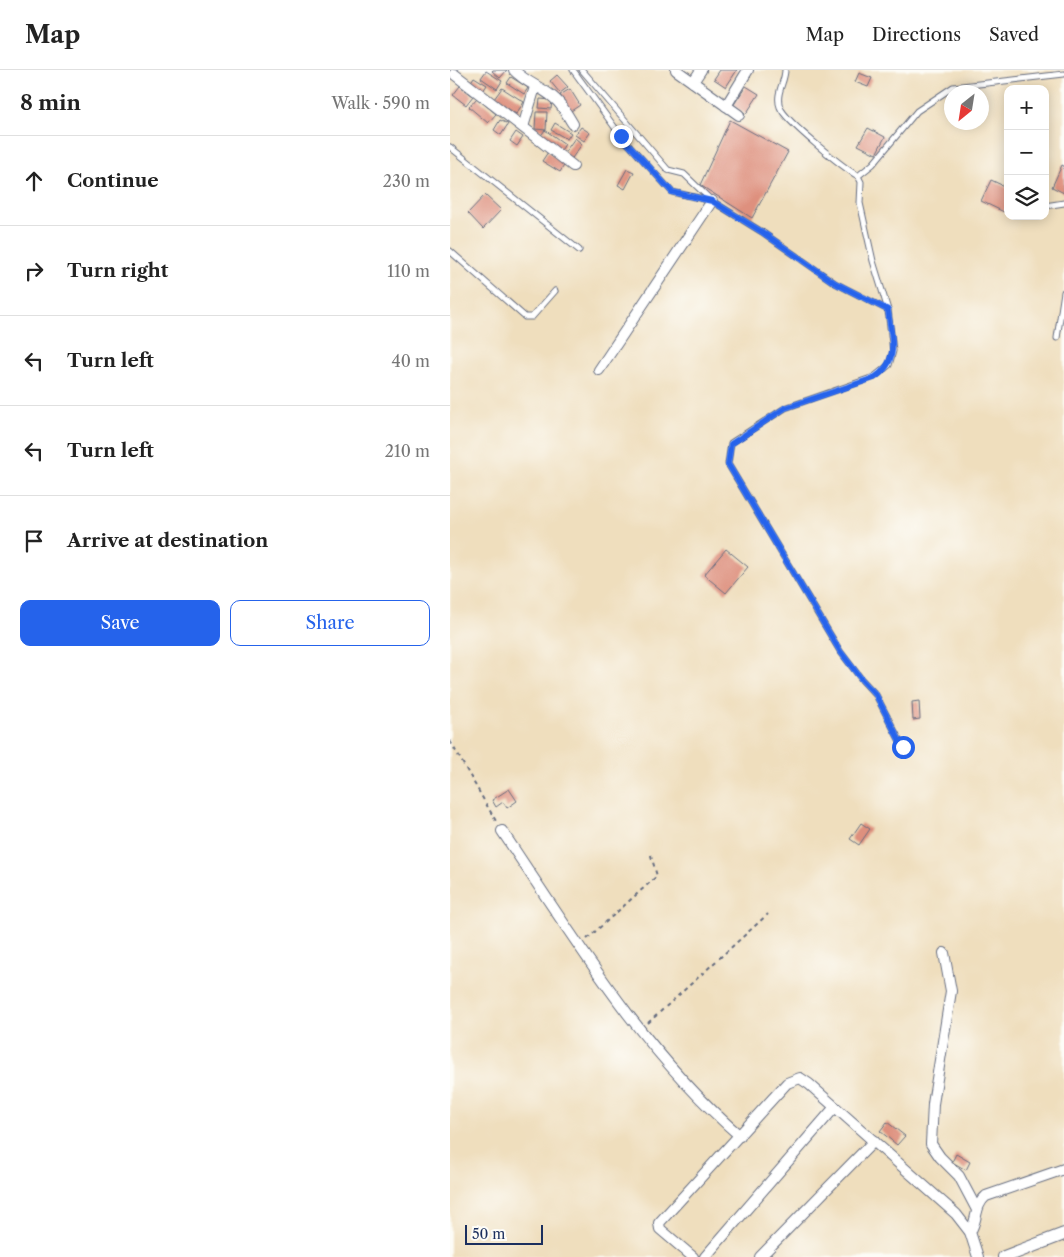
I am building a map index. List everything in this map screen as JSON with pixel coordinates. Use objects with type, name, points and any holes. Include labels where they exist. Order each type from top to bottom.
[{"type":"street","points":[[452,75],[465,70]]},
{"type":"street","points":[[514,70],[535,87],[554,97],[573,124]]},
{"type":"street","points":[[676,70],[739,115]]},
{"type":"street","points":[[693,82],[701,70]]},
{"type":"street","points":[[726,106],[748,70]]},
{"type":"street","points":[[452,75],[573,166]]},
{"type":"street","points":[[523,127],[535,87]]},
{"type":"street","points":[[599,370],[712,201]]},
{"type":"street","points":[[502,831],[625,1012],[712,1112],[740,1136]]},
{"type":"street","points":[[944,953],[951,991],[933,1104],[931,1144],[940,1158],[959,1176],[977,1210]]},
{"type":"street","points":[[693,1257],[660,1228],[659,1223],[794,1079],[804,1080],[874,1140],[915,1180],[956,1214],[970,1232],[978,1257]]},
{"type":"street","points":[[705,1257],[835,1107]]},
{"type":"street","points":[[760,1257],[874,1140]]},
{"type":"street","points":[[970,1232],[976,1222],[979,1202],[986,1196],[1064,1169]]},
{"type":"street","points":[[1004,1257],[1064,1234]]},
{"type":"lane","points":[[573,70],[621,136],[672,192],[712,201]]},
{"type":"lane","points":[[582,70],[668,170],[684,174],[712,201],[762,232],[835,283],[888,310]]},
{"type":"lane","points":[[785,70],[778,96],[780,108],[791,122],[846,169],[858,176]]},
{"type":"lane","points":[[858,176],[873,164],[917,111],[953,87],[1064,74]]},
{"type":"lane","points":[[450,147],[579,250]]},
{"type":"lane","points":[[858,176],[862,213],[888,310],[893,351],[889,365],[874,378],[785,408],[731,444],[728,464],[840,651],[876,695],[903,747]]},
{"type":"lane","points":[[1049,205],[1064,203]]},
{"type":"lane","points":[[450,251],[525,317],[532,317],[555,292]]},
{"type":"lane","points":[[1057,338],[1064,292]]},
{"type":"path","points":[[450,741],[502,831]]},
{"type":"path","points":[[580,946],[657,876],[650,852]]},
{"type":"path","points":[[641,1030],[768,914]]},
{"type":"building","points":[[493,70],[507,70],[500,78]]},
{"type":"building","points":[[720,70],[737,70],[726,87],[714,79]]},
{"type":"building","points":[[486,71],[502,81],[497,89],[481,78]]},
{"type":"building","points":[[859,73],[872,78],[868,87],[855,82]]},
{"type":"building","points":[[557,75],[568,87],[560,93],[550,81]]},
{"type":"building","points":[[474,77],[487,85],[483,91],[470,83]]},
{"type":"building","points":[[511,77],[528,88],[524,94],[507,83]]},
{"type":"building","points":[[460,86],[473,96],[466,105],[453,95]]},
{"type":"building","points":[[746,86],[759,94],[746,114],[733,106]]},
{"type":"building","points":[[502,88],[524,102],[516,114],[494,99]]},
{"type":"building","points":[[570,89],[580,105],[571,111],[560,95]]},
{"type":"building","points":[[477,98],[496,114],[488,123],[469,107]]},
{"type":"building","points":[[540,99],[552,100],[551,109],[539,108]]},
{"type":"building","points":[[536,112],[547,112],[546,130],[535,129]]},
{"type":"building","points":[[500,120],[508,124],[501,135],[494,130]]},
{"type":"building","points":[[730,120],[788,152],[752,218],[700,185]]},
{"type":"building","points":[[555,123],[571,133],[567,139],[551,130]]},
{"type":"building","points":[[581,127],[590,133],[584,141],[575,135]]},
{"type":"building","points":[[868,128],[885,137],[876,154],[858,145]]},
{"type":"building","points":[[545,130],[565,144],[560,152],[539,138]]},
{"type":"building","points":[[516,132],[523,137],[517,146],[510,141]]},
{"type":"building","points":[[575,138],[582,144],[570,161],[562,156]]},
{"type":"building","points":[[548,152],[565,164],[560,172],[542,161]]},
{"type":"building","points":[[1062,165],[1064,166],[1064,193],[1052,187]]},
{"type":"building","points":[[627,169],[634,172],[625,189],[618,185]]},
{"type":"building","points":[[991,180],[1004,186],[1004,212],[981,201]]},
{"type":"building","points":[[485,195],[501,210],[483,229],[468,213]]},
{"type":"building","points":[[726,549],[748,567],[726,593],[704,575]]},
{"type":"building","points":[[919,701],[920,719],[913,720],[912,702]]},
{"type":"building","points":[[509,789],[517,801],[507,808],[503,802],[496,807],[492,800]]},
{"type":"building","points":[[861,823],[870,829],[859,845],[850,839]]},
{"type":"building","points":[[887,1122],[905,1136],[897,1145],[880,1131]]},
{"type":"building","points":[[956,1154],[970,1162],[966,1170],[952,1162]]},
{"type":"route","points":[[621,136],[672,192],[712,201],[762,232],[835,283],[888,310],[893,351],[889,365],[883,372],[874,378],[785,408],[731,444],[728,464],[840,651],[876,695],[903,747]]}]
